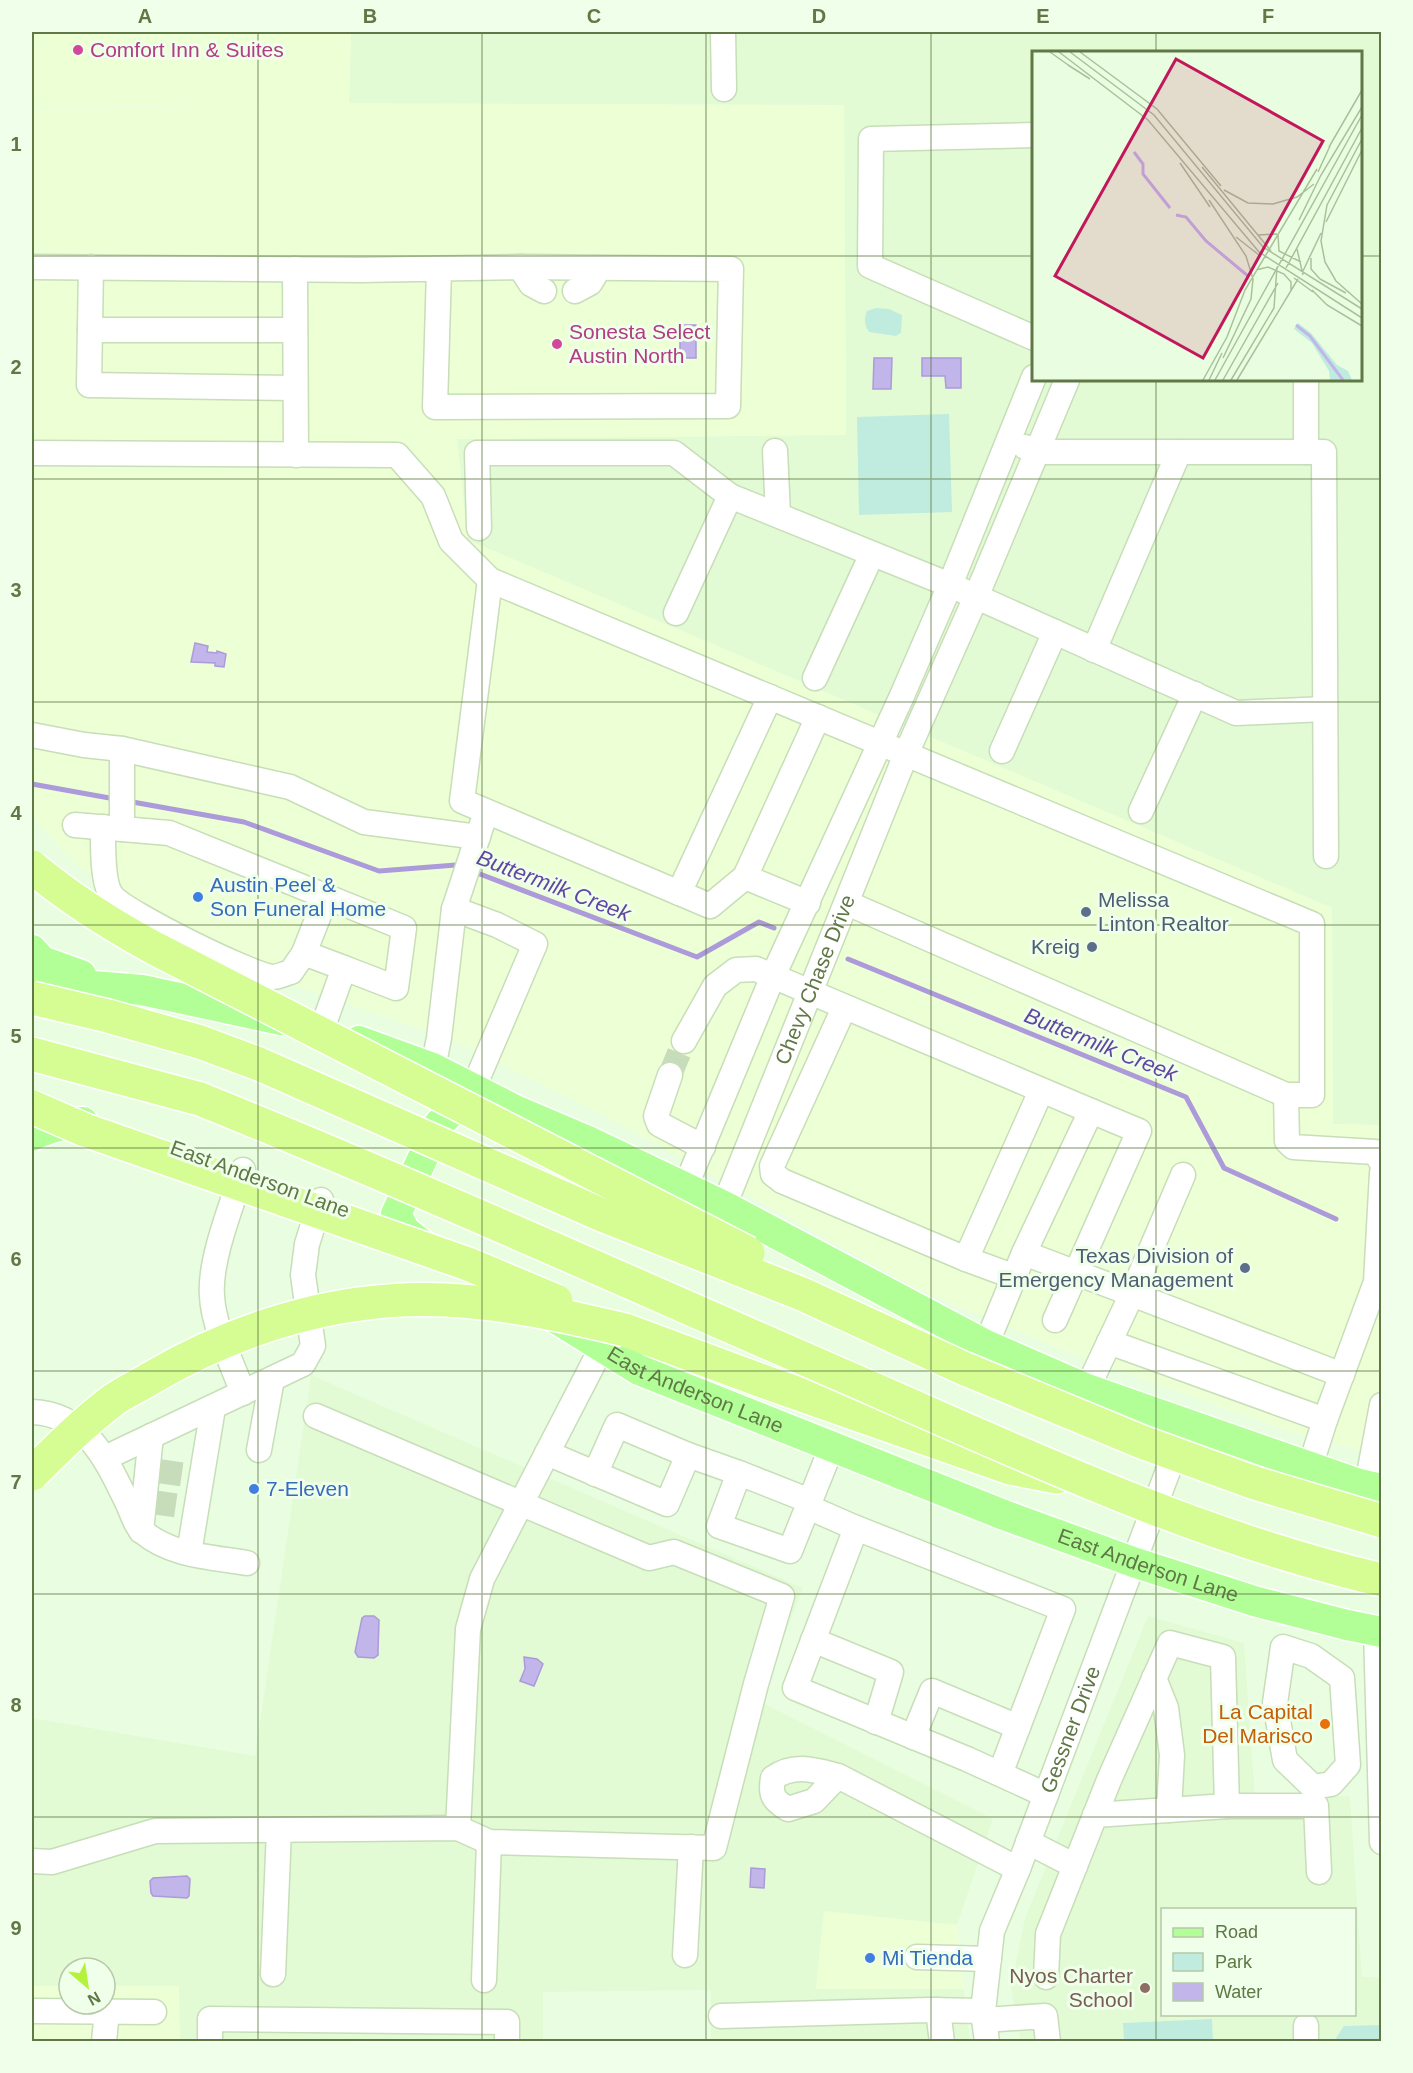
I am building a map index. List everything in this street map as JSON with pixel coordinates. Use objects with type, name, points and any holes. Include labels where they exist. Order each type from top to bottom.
[{"type":"highway","points":[[32,867],[102,919],[746,1252],[802,1294]]},
{"type":"highway","points":[[32,998],[108,1016],[200,1042],[249,1061],[602,1215],[802,1294],[963,1368],[1142,1442],[1255,1483],[1382,1521]]},
{"type":"highway","points":[[32,1054],[200,1099],[355,1162],[1087,1482],[1237,1539],[1343,1571],[1382,1580]]},
{"type":"highway","points":[[32,1107],[85,1130],[468,1264],[614,1338]]},
{"type":"highway","points":[[32,1474],[59,1446],[113,1401],[174,1365],[232,1337],[299,1315],[366,1302],[445,1300],[531,1309],[614,1338],[776,1386],[1010,1468],[1087,1482]]},
{"type":"main road","points":[[32,950],[42,961],[82,975],[322,1029],[433,1068],[514,1110],[588,1141],[724,1206],[986,1345],[1087,1389],[1374,1487]]},
{"type":"main road","points":[[32,981],[142,990]]},
{"type":"main road","name":"East Anderson Lane","points":[[32,1095],[95,1120],[243,1170],[371,1220],[435,1256],[614,1338],[639,1370],[1004,1515],[1133,1562],[1292,1611],[1378,1632]]},
{"type":"main road","points":[[435,1256],[405,1232],[396,1214],[439,1124],[454,1109],[477,1104],[514,1110]]},
{"type":"main road","points":[[32,1136],[64,1124],[95,1120]]},
{"type":"street","points":[[723,32],[724,89]]},
{"type":"street","points":[[1032,135],[871,140],[870,266],[1032,337]]},
{"type":"street","points":[[32,267],[731,269],[728,405],[435,407],[439,269]]},
{"type":"street","points":[[91,267],[89,385],[295,388]]},
{"type":"street","points":[[520,267],[531,284],[544,291]]},
{"type":"street","points":[[575,291],[590,283],[599,268]]},
{"type":"street","points":[[295,269],[296,455]]},
{"type":"street","points":[[90,330],[295,330]]},
{"type":"street","name":"Chevy Chase Drive","points":[[685,1188],[773,976],[882,744],[950,585],[1032,381]]},
{"type":"street","name":"Chevy Chase Drive","points":[[724,1206],[906,754],[976,597],[1068,381]]},
{"type":"street","points":[[1306,381],[1306,452]]},
{"type":"street","points":[[1008,439],[1037,452],[1324,452],[1326,856]]},
{"type":"street","points":[[775,450],[778,514]]},
{"type":"street","points":[[1094,650],[1179,452]]},
{"type":"street","points":[[32,453],[397,455],[433,496],[451,541],[490,580],[1312,924],[1312,1095],[1286,1095],[847,903]]},
{"type":"street","points":[[479,528],[477,453],[674,453],[730,496],[950,585],[1236,713],[1325,709]]},
{"type":"street","points":[[676,613],[730,496]]},
{"type":"street","points":[[815,678],[872,554]]},
{"type":"street","points":[[490,580],[462,801],[710,906],[745,877],[818,717]]},
{"type":"street","points":[[1002,751],[1055,632]]},
{"type":"street","points":[[1141,811],[1195,694]]},
{"type":"street","points":[[679,893],[770,697]]},
{"type":"street","points":[[32,735],[84,745],[122,749],[290,787],[364,822],[476,844]]},
{"type":"street","points":[[122,749],[122,777],[104,872],[111,896],[140,915],[205,950],[273,976],[291,972],[303,953],[326,897]]},
{"type":"street","points":[[433,1068],[439,1038],[454,909],[486,811]]},
{"type":"street","points":[[75,825],[115,823],[169,833],[404,928],[396,988],[303,953]]},
{"type":"street","points":[[745,877],[808,903]]},
{"type":"street","points":[[454,909],[497,925],[535,944],[473,1089]]},
{"type":"street","points":[[322,1029],[344,968]]},
{"type":"street","points":[[684,1041],[715,986],[736,970],[756,969],[1139,1131],[1055,1320]]},
{"type":"street","points":[[844,1008],[772,1166],[773,1174],[782,1181],[1015,1278]]},
{"type":"street","points":[[670,1075],[656,1116],[659,1124],[702,1147]]},
{"type":"street","points":[[966,1259],[1041,1091]]},
{"type":"street","points":[[1286,1095],[1287,1141],[1293,1148],[1374,1152],[1382,1163]]},
{"type":"street","points":[[986,1345],[1024,1253],[1090,1111]]},
{"type":"street","points":[[243,1170],[212,1272],[212,1298],[218,1324],[243,1393]]},
{"type":"street","points":[[1310,1467],[1376,1282],[1382,1173]]},
{"type":"street","points":[[1087,1389],[1132,1294],[1183,1175]]},
{"type":"street","points":[[105,1458],[303,1364],[313,1346],[303,1275],[307,1244],[321,1200]]},
{"type":"street","points":[[1024,1253],[1342,1375]]},
{"type":"street","points":[[458,1828],[468,1629],[482,1579],[547,1453],[614,1338]]},
{"type":"street","points":[[1109,1342],[1325,1420]]},
{"type":"street","points":[[259,1450],[272,1379]]},
{"type":"street","points":[[1374,1487],[1382,1405]]},
{"type":"street","points":[[189,1553],[189,1507],[194,1477],[213,1408]]},
{"type":"street","points":[[32,1412],[62,1418],[84,1433],[105,1458],[141,1531],[168,1549],[247,1563]]},
{"type":"street","points":[[32,1861],[52,1862],[155,1831],[458,1828],[489,1842],[714,1848],[756,1684],[782,1596],[674,1552],[649,1558],[316,1416]]},
{"type":"street","name":"Gessner Drive","points":[[985,2024],[988,1959],[992,1931],[1018,1869],[1186,1423]]},
{"type":"street","points":[[595,1474],[617,1425],[688,1455],[739,1473],[856,1528],[1063,1609],[1000,1774]]},
{"type":"street","points":[[141,1531],[153,1470],[151,1436]]},
{"type":"street","points":[[739,1473],[720,1526],[790,1551],[832,1446]]},
{"type":"street","points":[[547,1453],[667,1504],[688,1455]]},
{"type":"street","points":[[856,1528],[795,1688],[1046,1795]]},
{"type":"street","points":[[1283,1647],[1311,1656],[1342,1678],[1348,1765],[1331,1784],[1313,1787],[1285,1760],[1275,1703],[1283,1647],[1292,1611]]},
{"type":"street","points":[[1378,1632],[1382,1842]]},
{"type":"street","points":[[813,1640],[891,1672],[876,1722]]},
{"type":"street","points":[[1048,2042],[1044,1997],[1048,1934],[1095,1815],[1170,1643],[1223,1657],[1227,1806]]},
{"type":"street","points":[[1154,1678],[1166,1707],[1172,1755],[1169,1810]]},
{"type":"street","points":[[914,1737],[932,1691],[1018,1727]]},
{"type":"street","points":[[838,1776],[1018,1869]]},
{"type":"street","points":[[1095,1815],[1227,1806],[1316,1806],[1319,1872]]},
{"type":"street","points":[[273,1974],[279,1830]]},
{"type":"street","points":[[484,1980],[489,1842]]},
{"type":"street","points":[[1028,1842],[1075,1866]]},
{"type":"street","points":[[685,1955],[691,1847]]},
{"type":"street","points":[[917,1957],[988,1959]]},
{"type":"street","points":[[721,2016],[938,2010],[985,2024],[1044,1997]]},
{"type":"street","points":[[938,2010],[942,2042]]},
{"type":"street","points":[[32,2011],[57,2011]]},
{"type":"street","points":[[117,2011],[154,2012]]},
{"type":"street","points":[[104,2042],[107,2016]]},
{"type":"street","points":[[210,2042],[210,2019],[222,2019],[507,2022],[507,2042]]},
{"type":"shaded area","points":[[32,32],[351,32],[349,104],[844,105],[846,435],[457,439],[468,540],[1332,908],[1333,1124],[1381,1125],[1381,1456],[1287,1431],[1060,1349],[919,1290],[605,1116],[453,1040],[293,985],[194,941],[123,902],[71,859],[32,817],[32,109],[338,104],[32,107]]},
{"type":"shaded area","points":[[351,32],[1381,32],[1381,1125],[1333,1124],[1332,908],[468,540],[463,533],[456,439],[846,435],[844,105],[349,103]]},
{"type":"shaded area","points":[[311,1375],[803,1588],[759,1701],[993,1819],[957,1925],[824,1912],[816,1989],[964,1989],[970,2041],[711,2041],[711,1990],[543,1992],[543,2041],[180,2041],[178,1986],[117,1986],[117,1956],[57,1956],[57,1986],[32,1986],[32,1718],[255,1756]]},
{"type":"shaded area","points":[[1148,1616],[1244,1643],[1255,1797],[1350,1796],[1362,1977],[1381,1977],[1381,2041],[1020,2041],[1011,1987],[1025,1918]]},
{"type":"shaded area","points":[[824,1911],[957,1925],[964,1989],[816,1989]]},
{"type":"shaded area","points":[[32,1986],[57,1986],[57,2016],[117,2016],[117,1986],[179,1986],[180,2041],[32,2041]]},
{"type":"green space","points":[[876,308],[889,309],[902,315],[901,333],[896,336],[869,332],[865,324],[866,314],[867,311]]},
{"type":"green space","points":[[949,414],[952,512],[859,515],[857,417]]},
{"type":"green space","points":[[1212,2019],[1213,2041],[1124,2041],[1123,2023]]},
{"type":"green space","points":[[1381,2025],[1381,2041],[1336,2041],[1344,2026]]},
{"type":"water","points":[[680,325],[696,325],[696,358],[680,358]]},
{"type":"water","points":[[874,358],[892,358],[891,389],[873,389]]},
{"type":"water","points":[[922,358],[961,358],[961,388],[946,388],[945,376],[922,376]]},
{"type":"water","points":[[195,643],[208,646],[207,652],[217,653],[217,651],[226,654],[224,667],[215,666],[215,663],[191,662]]},
{"type":"water","points":[[374,1616],[379,1620],[378,1655],[374,1658],[358,1657],[355,1652],[362,1618]]},
{"type":"water","points":[[524,1657],[537,1659],[543,1664],[534,1686],[520,1681],[525,1669]]},
{"type":"water","points":[[751,1868],[765,1869],[764,1888],[750,1887]]},
{"type":"water","points":[[187,1876],[190,1879],[187,1898],[153,1896],[151,1893],[150,1881],[153,1878]]},
{"type":"waterway","name":"Buttermilk Creek","points":[[32,784],[115,799]]},
{"type":"waterway","name":"Buttermilk Creek","points":[[127,801],[244,822],[379,871],[461,866]]},
{"type":"waterway","name":"Buttermilk Creek","points":[[472,871],[697,957],[759,922],[774,928]]},
{"type":"waterway","name":"Buttermilk Creek","points":[[848,959],[1186,1097],[1224,1168],[1336,1219]]},
{"type":"tunnel","points":[[670,1075],[684,1041]]},
{"type":"tunnel","points":[[158,1471],[186,1475]]},
{"type":"tunnel","points":[[152,1502],[181,1506]]},
{"type":"place","name":"Comfort Inn & Suites","points":[[78,50]]},
{"type":"place","name":"Sonesta Select Austin North","points":[[557,344]]},
{"type":"place","name":"Austin Peel & Son Funeral Home","points":[[198,897]]},
{"type":"place","name":"Melissa Linton Realtor","points":[[1086,912]]},
{"type":"place","name":"Kreig","points":[[1092,947]]},
{"type":"place","name":"Texas Division of Emergency Management","points":[[1245,1268]]},
{"type":"place","name":"7-Eleven","points":[[254,1489]]},
{"type":"place","name":"La Capital Del Marisco","points":[[1325,1724]]},
{"type":"place","name":"Mi Tienda","points":[[870,1958]]},
{"type":"place","name":"Nyos Charter School","points":[[1145,1988]]}]
